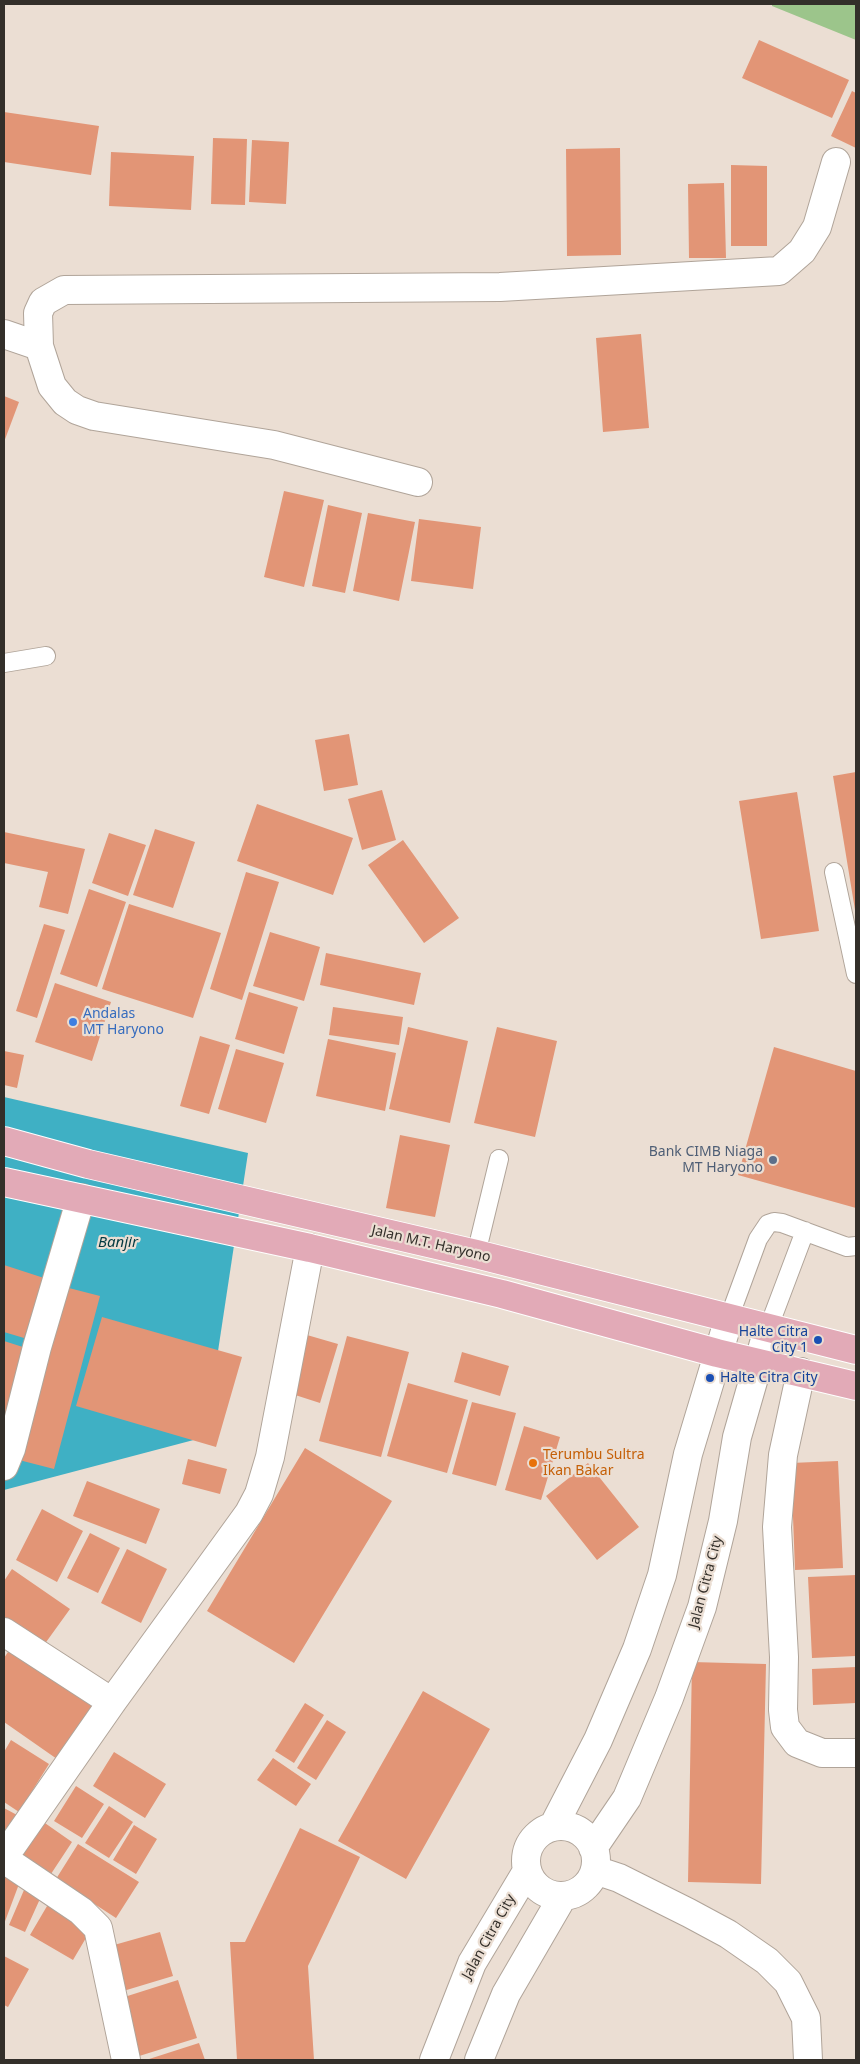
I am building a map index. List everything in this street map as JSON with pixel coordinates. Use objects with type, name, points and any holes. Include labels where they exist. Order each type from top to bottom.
[{"type":"main road","name":"Jalan M.T. Haryono","points":[[4,1142],[88,1164],[476,1254],[856,1350]]},
{"type":"main road","points":[[4,1182],[310,1248],[502,1294],[717,1353],[856,1386]]},
{"type":"street","points":[[418,482],[274,445],[94,416],[77,410],[65,402],[52,386],[39,346],[38,313],[43,302],[64,290],[500,287],[779,271],[802,251],[817,227],[836,162]]},
{"type":"street","points":[[4,334],[39,346]]},
{"type":"street","points":[[4,1466],[11,1449],[37,1347],[81,1198]]},
{"type":"street","points":[[126,2060],[98,1928],[80,1911],[4,1858],[112,1702],[249,1513],[259,1494],[266,1475],[276,1429],[310,1248]]},
{"type":"street","points":[[553,1827],[598,1740],[637,1649],[662,1575],[673,1515],[696,1426],[729,1318]]},
{"type":"street","name":"Jalan Citra City","points":[[594,1859],[628,1798],[669,1698],[702,1606],[722,1521],[737,1437],[768,1329]]},
{"type":"street","points":[[801,1372],[783,1455],[777,1527],[784,1657],[783,1710],[785,1727],[797,1742],[822,1753],[856,1753]]},
{"type":"street","points":[[696,1426],[737,1437]]},
{"type":"street","points":[[4,1632],[112,1702]]},
{"type":"street","points":[[594,1859],[587,1886],[577,1893],[563,1896],[553,1896],[541,1891],[532,1883],[525,1859],[528,1847],[540,1833],[553,1827],[569,1827],[580,1832],[594,1859],[619,1878],[728,1934],[767,1961],[788,1982],[806,2018],[808,2060]]},
{"type":"street","name":"Jalan Citra City","points":[[434,2060],[472,1964],[527,1871]]},
{"type":"street","points":[[480,2060],[506,1994],[563,1896]]},
{"type":"lane","points":[[4,663],[46,656]]},
{"type":"lane","points":[[834,872],[856,974]]},
{"type":"lane","points":[[476,1254],[498,1159]]},
{"type":"lane","points":[[729,1318],[758,1239],[768,1224],[774,1222],[782,1223],[846,1247],[856,1246]]},
{"type":"lane","points":[[768,1329],[805,1231]]},
{"type":"green space","points":[[772,4],[856,4],[856,40],[772,6]]},
{"type":"water","name":"Banjir","points":[[4,1097],[248,1153],[205,1437],[4,1490]]},
{"type":"building","points":[[759,40],[849,80],[832,118],[742,78]]},
{"type":"building","points":[[852,91],[856,93],[856,148],[831,136]]},
{"type":"building","points":[[4,112],[99,126],[91,175],[4,162]]},
{"type":"building","points":[[213,138],[247,139],[245,205],[211,204]]},
{"type":"building","points":[[252,140],[289,142],[286,204],[249,202]]},
{"type":"building","points":[[620,148],[621,255],[567,256],[566,149]]},
{"type":"building","points":[[111,152],[194,156],[191,210],[109,206]]},
{"type":"building","points":[[731,165],[767,166],[767,246],[731,246]]},
{"type":"building","points":[[724,183],[726,258],[689,258],[688,184]]},
{"type":"building","points":[[641,334],[649,428],[603,432],[596,338]]},
{"type":"building","points":[[4,396],[19,402],[4,442]]},
{"type":"building","points":[[284,491],[324,500],[304,587],[264,577]]},
{"type":"building","points":[[328,505],[362,513],[345,593],[312,586]]},
{"type":"building","points":[[368,513],[415,522],[399,601],[353,591]]},
{"type":"building","points":[[419,519],[481,527],[473,589],[411,581]]},
{"type":"building","points":[[349,734],[358,785],[324,791],[315,740]]},
{"type":"building","points":[[856,772],[856,910],[855,910],[833,776]]},
{"type":"building","points":[[382,790],[396,840],[362,850],[348,799]]},
{"type":"building","points":[[797,792],[819,931],[761,939],[739,801]]},
{"type":"building","points":[[257,804],[353,838],[333,895],[237,861]]},
{"type":"building","points":[[155,829],[195,842],[173,908],[133,895]]},
{"type":"building","points":[[4,832],[85,849],[68,914],[39,907],[48,872],[4,863]]},
{"type":"building","points":[[109,833],[146,845],[128,896],[92,883]]},
{"type":"building","points":[[403,840],[459,918],[424,943],[368,865]]},
{"type":"building","points":[[246,872],[279,882],[242,1000],[210,989]]},
{"type":"building","points":[[89,889],[126,902],[97,987],[60,974]]},
{"type":"building","points":[[129,904],[221,933],[193,1018],[102,989]]},
{"type":"building","points":[[44,924],[65,930],[37,1018],[16,1011]]},
{"type":"building","points":[[270,932],[320,947],[304,1001],[253,986]]},
{"type":"building","points":[[326,953],[421,973],[414,1005],[320,985]]},
{"type":"building","name":"Andalas MT Haryono","points":[[55,983],[111,1002],[92,1061],[35,1042]]},
{"type":"building","points":[[249,992],[298,1007],[284,1054],[235,1039]]},
{"type":"building","points":[[333,1007],[403,1017],[399,1045],[329,1035]]},
{"type":"building","points":[[408,1027],[468,1041],[450,1123],[389,1109]]},
{"type":"building","points":[[497,1027],[557,1041],[535,1137],[474,1123]]},
{"type":"building","points":[[200,1036],[230,1045],[209,1114],[180,1106]]},
{"type":"building","points":[[328,1039],[396,1053],[385,1111],[316,1096]]},
{"type":"building","points":[[774,1047],[856,1071],[856,1208],[738,1175]]},
{"type":"building","points":[[236,1049],[284,1063],[266,1123],[218,1109]]},
{"type":"building","points":[[4,1051],[24,1055],[17,1088],[4,1085]]},
{"type":"building","points":[[400,1135],[450,1145],[435,1217],[386,1208]]},
{"type":"building","points":[[4,1265],[44,1278],[24,1338],[4,1332]]},
{"type":"building","points":[[65,1287],[100,1296],[54,1469],[19,1460]]},
{"type":"building","points":[[102,1317],[242,1357],[216,1447],[76,1406]]},
{"type":"building","points":[[307,1335],[338,1344],[320,1403],[289,1393]]},
{"type":"building","points":[[347,1336],[409,1352],[381,1457],[319,1441]]},
{"type":"building","points":[[4,1341],[26,1348],[4,1422]]},
{"type":"building","points":[[462,1352],[509,1366],[500,1396],[454,1382]]},
{"type":"building","points":[[408,1383],[468,1400],[447,1473],[387,1456]]},
{"type":"building","points":[[472,1402],[516,1413],[496,1486],[452,1474]]},
{"type":"building","name":"Terumbu Sultra Ikan Bakar","points":[[524,1426],[560,1437],[541,1500],[505,1490]]},
{"type":"building","points":[[305,1448],[392,1501],[294,1663],[207,1611]]},
{"type":"building","points":[[188,1459],[227,1469],[220,1494],[182,1484]]},
{"type":"building","points":[[838,1461],[843,1568],[795,1570],[791,1463]]},
{"type":"building","points":[[588,1463],[639,1527],[597,1560],[546,1496]]},
{"type":"building","points":[[87,1481],[160,1509],[146,1544],[73,1516]]},
{"type":"building","points":[[42,1509],[83,1531],[57,1582],[16,1560]]},
{"type":"building","points":[[90,1533],[120,1548],[98,1593],[67,1578]]},
{"type":"building","points":[[127,1549],[167,1569],[141,1623],[101,1603]]},
{"type":"building","points":[[12,1569],[70,1609],[44,1645],[4,1617],[4,1581]]},
{"type":"building","points":[[856,1575],[856,1656],[812,1658],[808,1577]]},
{"type":"building","points":[[10,1649],[93,1707],[57,1759],[4,1722],[4,1658]]},
{"type":"building","points":[[692,1662],[766,1664],[761,1884],[688,1882]]},
{"type":"building","points":[[856,1667],[856,1703],[813,1705],[812,1669]]},
{"type":"building","points":[[423,1691],[490,1729],[406,1879],[338,1841]]},
{"type":"building","points":[[305,1703],[324,1715],[294,1763],[275,1751]]},
{"type":"building","points":[[327,1720],[346,1732],[316,1780],[297,1768]]},
{"type":"building","points":[[11,1740],[49,1764],[19,1812],[4,1802],[4,1752]]},
{"type":"building","points":[[114,1752],[166,1784],[145,1818],[93,1786]]},
{"type":"building","points":[[273,1758],[311,1784],[296,1806],[257,1780]]},
{"type":"building","points":[[76,1786],[104,1804],[82,1838],[54,1821]]},
{"type":"building","points":[[109,1806],[133,1822],[109,1858],[85,1843]]},
{"type":"building","points":[[4,1808],[17,1815],[4,1838]]},
{"type":"building","points":[[42,1821],[72,1842],[47,1880],[16,1859]]},
{"type":"building","points":[[134,1825],[157,1839],[136,1874],[113,1860]]},
{"type":"building","points":[[300,1828],[360,1857],[308,1966],[314,2060],[237,2060],[230,1942],[245,1942]]},
{"type":"building","points":[[78,1844],[139,1882],[116,1918],[56,1879]]},
{"type":"building","points":[[4,1870],[22,1876],[4,1924]]},
{"type":"building","points":[[27,1883],[44,1890],[25,1932],[9,1925]]},
{"type":"building","points":[[50,1901],[93,1926],[73,1960],[30,1935]]},
{"type":"building","points":[[160,1932],[173,1976],[120,1992],[107,1947]]},
{"type":"building","points":[[4,1956],[29,1969],[8,2007],[4,2005]]},
{"type":"building","points":[[178,1980],[197,2038],[136,2057],[118,1999]]},
{"type":"building","points":[[199,2043],[205,2060],[146,2060]]},
{"type":"place","name":"Andalas MT Haryono","points":[[73,1022]]},
{"type":"place","name":"Bank CIMB Niaga MT Haryono","points":[[773,1160]]},
{"type":"place","name":"Halte Citra City 1","points":[[818,1340]]},
{"type":"place","name":"Halte Citra City","points":[[710,1378]]},
{"type":"place","name":"Terumbu Sultra Ikan Bakar","points":[[533,1463]]}]
